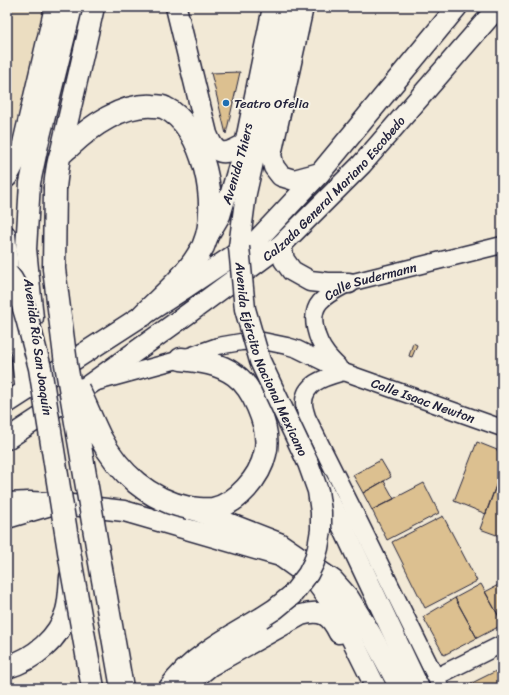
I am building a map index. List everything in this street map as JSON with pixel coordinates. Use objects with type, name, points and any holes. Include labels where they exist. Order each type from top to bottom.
[{"type":"highway","points":[[60,155],[92,127],[110,117],[131,108],[141,106],[164,107],[179,118],[186,127],[197,147],[210,188],[211,201],[208,232],[204,245],[188,269],[143,315]]},
{"type":"highway","name":"Avenida Río San Joaquín","points":[[60,155],[55,187],[54,269],[66,364],[122,688]]},
{"type":"highway","points":[[7,274],[20,295],[40,368]]},
{"type":"highway","points":[[66,364],[100,437],[109,452],[128,476],[145,490],[165,501],[181,507],[204,510],[214,509],[231,501],[252,482],[258,473],[266,454],[266,438],[264,428],[259,409],[250,391],[237,376],[215,365],[200,361],[181,359]]},
{"type":"highway","name":"Avenida Río San Joaquín","points":[[40,368],[72,570],[93,688]]},
{"type":"highway","points":[[7,517],[54,504]]},
{"type":"highway","points":[[7,667],[25,661],[33,656],[48,643],[58,630],[66,612],[72,570]]},
{"type":"main road","points":[[7,177],[22,148],[55,7]]},
{"type":"main road","name":"Avenida Río San Joaquín","points":[[40,368],[33,326],[26,249],[30,183],[39,140],[72,7]]},
{"type":"main road","name":"Avenida Río San Joaquín","points":[[60,155],[94,7]]},
{"type":"main road","points":[[176,7],[212,145],[217,151],[225,153],[233,151],[243,145]]},
{"type":"main road","name":"Avenida Ejército Nacional Mexicano","points":[[288,7],[246,193],[239,247],[245,309],[260,361],[308,463],[340,521],[419,688]]},
{"type":"main road","points":[[303,7],[271,156],[274,167],[281,176],[294,180],[320,173]]},
{"type":"main road","name":"Calzada General Mariano Escobedo","points":[[7,403],[258,238],[320,173],[457,7]]},
{"type":"main road","name":"Calzada General Mariano Escobedo","points":[[7,438],[89,385],[189,314],[281,245],[362,164],[498,7]]},
{"type":"main road","points":[[281,245],[284,260],[292,271],[310,281],[349,283]]},
{"type":"main road","points":[[169,688],[176,678],[199,658],[222,641],[261,618],[284,602],[297,590],[308,574],[314,562],[320,538],[322,521],[320,501],[316,484],[308,463]]},
{"type":"main road","points":[[7,503],[29,502],[124,511],[280,556],[316,582],[339,613],[376,688]]},
{"type":"main road","points":[[189,508],[279,543],[333,580],[349,598],[371,634],[400,688]]},
{"type":"main road","points":[[185,688],[194,678],[210,666],[301,615],[313,612],[324,614],[331,619],[367,688]]},
{"type":"street","name":"Avenida Thiers","points":[[204,245],[222,216],[243,145],[270,7]]},
{"type":"street","points":[[7,234],[14,312],[24,392]]},
{"type":"street","name":"Calle Sudermann","points":[[344,372],[328,355],[320,342],[315,328],[314,314],[320,302],[349,283],[502,245]]},
{"type":"street","name":"Calle Isaac Newton","points":[[89,385],[181,359],[218,346],[241,342],[263,341],[297,349],[344,372],[502,428]]},
{"type":"street","name":"Avenida Ejército Nacional Mexicano","points":[[344,372],[324,378],[314,383],[306,393],[304,404],[307,417],[438,683]]},
{"type":"street","points":[[438,683],[502,644]]},
{"type":"shaded area","points":[[7,7],[44,7],[35,53],[16,120],[7,145]]},
{"type":"building","name":"Teatro Ofelia","points":[[240,72],[226,134],[211,73]]},
{"type":"building","points":[[413,343],[417,345],[412,357],[409,356]]},
{"type":"building","points":[[477,442],[502,452],[502,469],[486,514],[454,501]]},
{"type":"building","points":[[381,460],[391,477],[363,493],[353,475]]},
{"type":"building","points":[[502,469],[502,537],[480,529]]},
{"type":"building","points":[[384,481],[394,499],[372,510],[363,493]]},
{"type":"building","points":[[424,483],[439,513],[387,540],[372,510]]},
{"type":"building","points":[[443,516],[477,581],[425,608],[392,542]]},
{"type":"building","points":[[502,583],[502,622],[485,592]]},
{"type":"building","points":[[481,584],[502,622],[502,625],[477,638],[455,598]]},
{"type":"building","points":[[455,598],[477,638],[444,655],[423,617]]},
{"type":"building","points":[[502,668],[502,688],[462,688]]},
{"type":"place","name":"Teatro Ofelia","points":[[226,103]]}]
